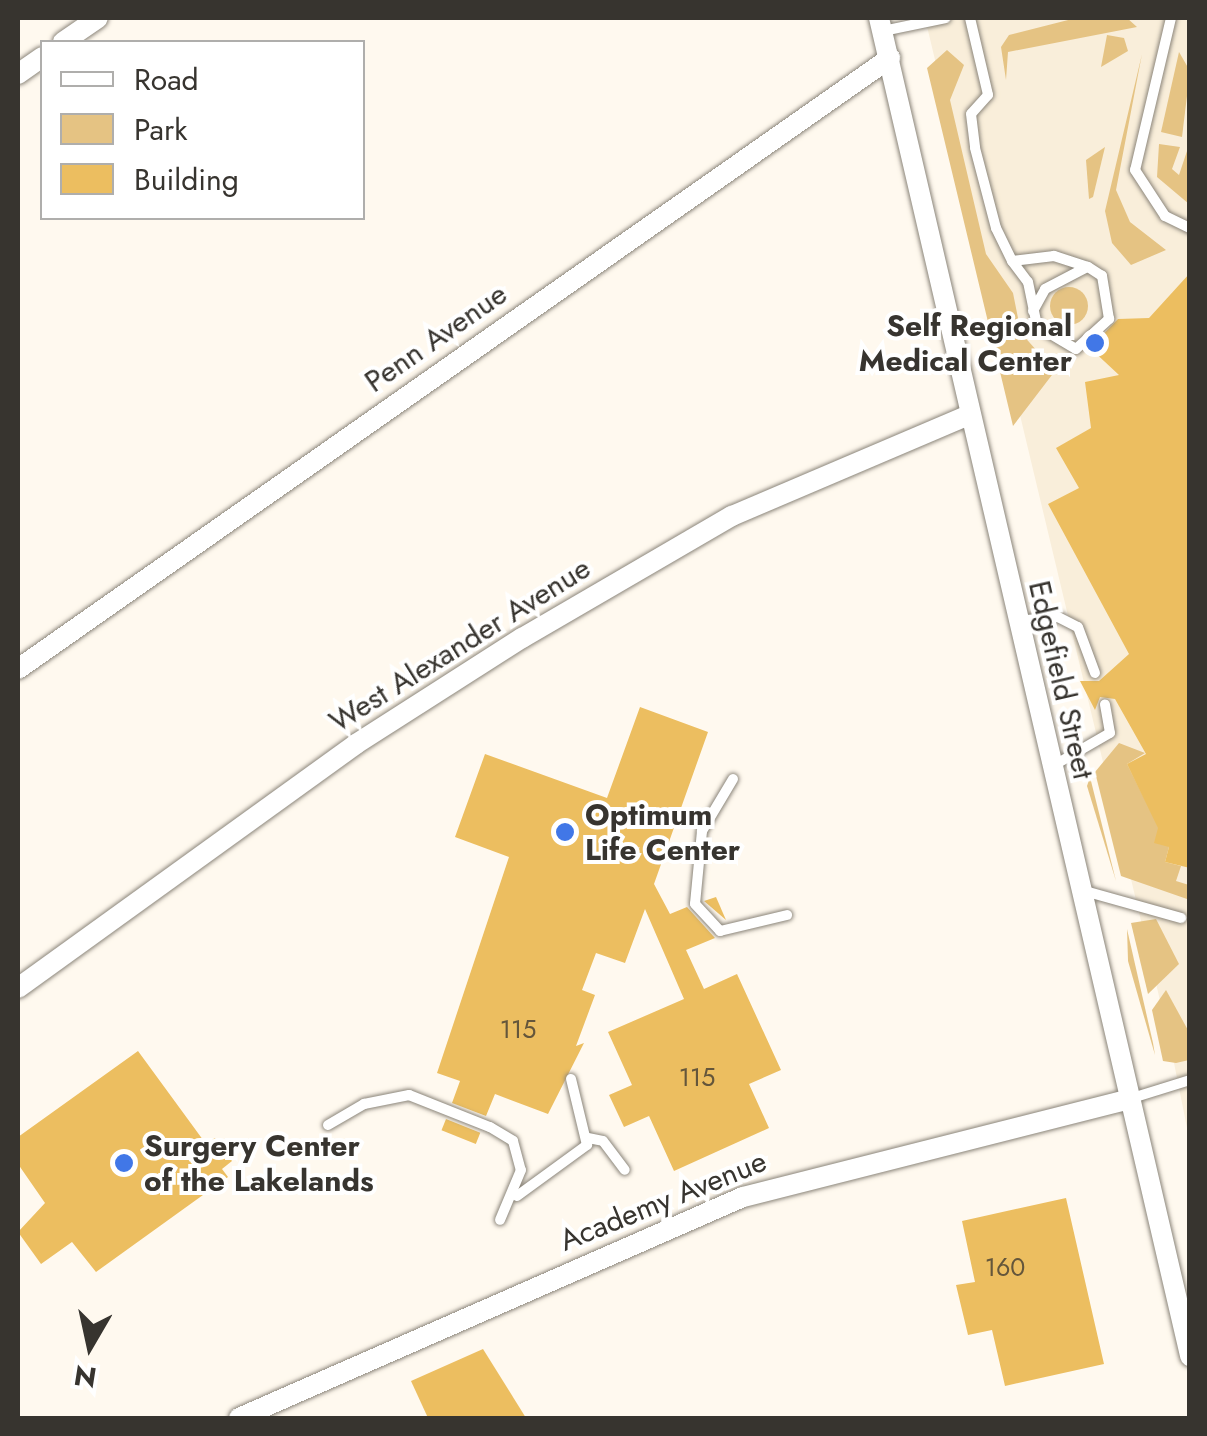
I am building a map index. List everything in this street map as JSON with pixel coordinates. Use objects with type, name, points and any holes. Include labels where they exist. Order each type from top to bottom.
[{"type":"street","points":[[66,40],[98,18]]},
{"type":"street","name":"Edgefield Street","points":[[881,24],[1016,621],[1190,1356]]},
{"type":"street","points":[[18,74],[40,58]]},
{"type":"street","name":"Penn Avenue","points":[[18,669],[890,58]]},
{"type":"street","name":"West Alexander Avenue","points":[[18,988],[356,744],[522,638],[732,516],[969,415]]},
{"type":"street","name":"Academy Avenue","points":[[239,1418],[744,1196],[1129,1099]]},
{"type":"lane","points":[[881,24],[946,18]]},
{"type":"lane","points":[[970,18],[988,94],[971,114],[975,148],[1012,261],[1028,282],[1032,313],[1054,341],[1086,344],[1112,303],[1088,266],[1054,256],[1012,261]]},
{"type":"lane","points":[[1171,18],[1135,170],[1164,216],[1190,228]]},
{"type":"lane","points":[[1032,313],[1044,290],[1088,266]]},
{"type":"lane","points":[[1016,621],[1058,616],[1078,627],[1095,673]]},
{"type":"lane","points":[[1051,767],[1110,733],[1105,704]]},
{"type":"lane","points":[[733,779],[702,831],[695,904],[720,931],[787,915]]},
{"type":"lane","points":[[1080,889],[1182,918]]},
{"type":"lane","points":[[571,1079],[588,1138]]},
{"type":"lane","points":[[1129,1099],[1190,1080]]},
{"type":"lane","points":[[328,1125],[408,1095],[441,1106],[513,1141],[517,1196]]},
{"type":"lane","points":[[588,1138],[602,1141],[625,1170]]},
{"type":"lane","points":[[500,1220],[517,1196],[588,1138]]},
{"type":"shaded area","name":"Self Regional Medical Center","points":[[925,18],[1189,18],[1189,1138],[1169,1038]]},
{"type":"green space","points":[[1076,18],[1127,18],[1137,27],[1008,52],[1006,80],[1001,47],[1009,35]]},
{"type":"green space","points":[[1107,35],[1124,38],[1128,51],[1101,67]]},
{"type":"green space","points":[[947,50],[964,65],[950,100],[986,254],[1013,293],[1021,333],[1055,371],[1013,426],[927,68]]},
{"type":"green space","points":[[1179,52],[1190,71],[1182,137],[1161,132]]},
{"type":"green space","points":[[1142,54],[1116,190],[1130,222],[1166,250],[1131,265],[1112,243],[1105,211]]},
{"type":"green space","points":[[1159,144],[1180,147],[1172,169],[1179,175],[1189,145],[1189,204],[1157,177]]},
{"type":"green space","points":[[1105,147],[1093,197],[1089,199],[1086,160]]},
{"type":"green space","points":[[1069,287],[1082,293],[1088,306],[1082,319],[1069,325],[1056,319],[1050,306],[1056,293]]},
{"type":"green space","points":[[1119,743],[1145,753],[1127,764],[1169,847],[1165,862],[1181,866],[1176,881],[1189,885],[1187,899],[1121,876],[1095,772]]},
{"type":"green space","points":[[1090,777],[1116,881],[1087,786]]},
{"type":"green space","points":[[1156,919],[1179,964],[1148,994],[1131,923]]},
{"type":"green space","points":[[1127,929],[1153,1043],[1155,1055],[1128,961]]},
{"type":"green space","points":[[1166,990],[1189,1032],[1189,1060],[1176,1063],[1163,1061],[1152,1010]]},
{"type":"building","points":[[1190,273],[1190,868],[1165,862],[1169,847],[1154,843],[1158,828],[1127,764],[1146,754],[1115,699],[1100,697],[1095,710],[1080,681],[1099,681],[1129,654],[1048,504],[1079,488],[1056,448],[1091,428],[1085,382],[1119,375],[1090,348],[1118,319],[1149,318]]},
{"type":"building","points":[[640,707],[708,732],[654,884],[670,914],[687,907],[715,938],[686,950],[704,989],[737,974],[781,1070],[749,1084],[769,1128],[674,1171],[649,1116],[624,1127],[609,1095],[632,1085],[608,1032],[684,999],[645,909],[625,963],[596,953],[582,990],[595,995],[576,1046],[584,1043],[548,1114],[495,1094],[486,1116],[452,1103],[460,1081],[437,1073],[509,857],[455,837],[485,754],[607,798]]},
{"type":"building","points":[[716,897],[726,920],[704,901]]},
{"type":"building","name":"Surgery Center of the Lakelands","points":[[138,1051],[206,1144],[215,1138],[232,1161],[222,1169],[228,1177],[96,1272],[72,1242],[41,1264],[18,1232],[45,1203],[18,1164],[18,1137]]},
{"type":"building","points":[[446,1119],[480,1133],[476,1144],[442,1130]]},
{"type":"building","points":[[1066,1198],[1104,1364],[1005,1386],[992,1330],[968,1335],[956,1285],[975,1282],[962,1221]]},
{"type":"building","points":[[483,1349],[526,1418],[428,1418],[411,1381]]},
{"type":"place","name":"Self Regional Medical Center","points":[[1095,343]]},
{"type":"place","name":"Optimum Life Center","points":[[565,832]]},
{"type":"place","name":"Surgery Center of the Lakelands","points":[[124,1163]]}]
